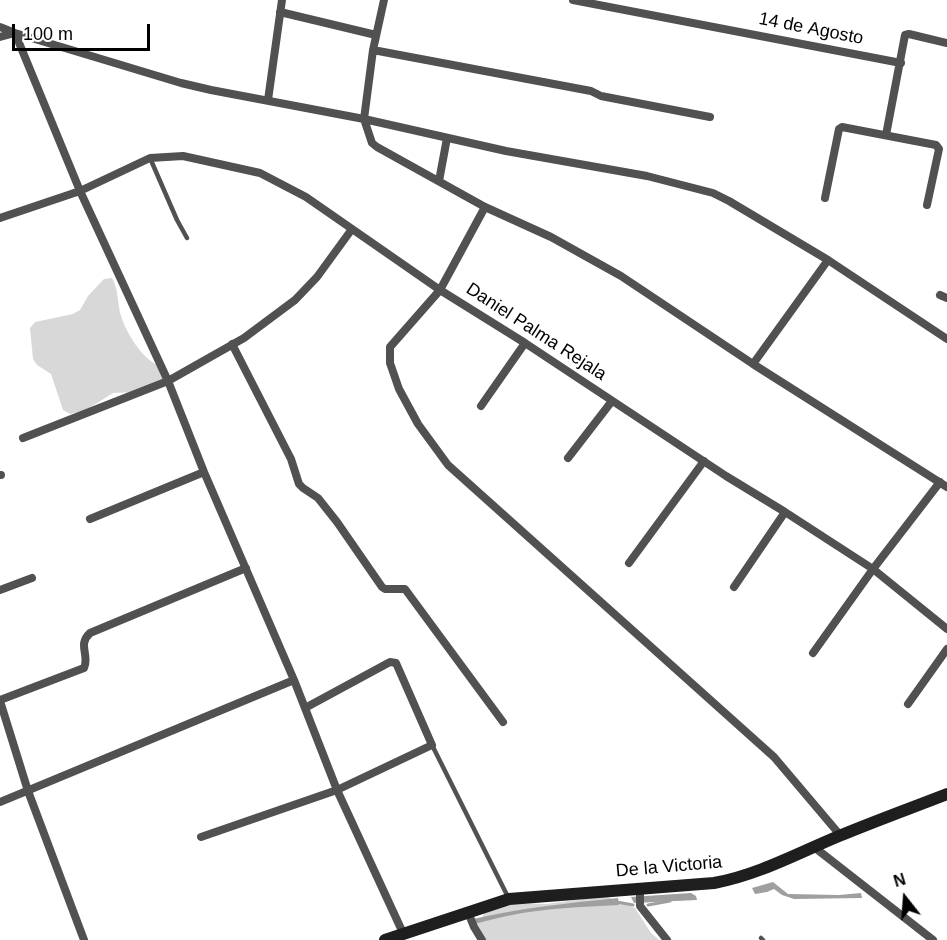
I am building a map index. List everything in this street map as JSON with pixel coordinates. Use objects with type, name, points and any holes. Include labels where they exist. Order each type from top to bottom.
[{"type":"main road","name":"De la Victoria","points":[[385,940],[509,899],[714,883],[733,879],[947,794]]},
{"type":"street","points":[[268,100],[282,0]]},
{"type":"street","points":[[384,0],[373,50],[364,119],[372,143],[485,207],[551,237],[621,276],[753,364],[943,484],[873,569],[813,653]]},
{"type":"street","name":"14 de Agosto","points":[[573,0],[901,63]]},
{"type":"street","points":[[280,12],[376,36]]},
{"type":"street","points":[[0,27],[181,83],[211,90],[364,119],[506,151],[647,176],[713,193],[828,260],[947,339]]},
{"type":"street","points":[[0,37],[15,33]]},
{"type":"street","points":[[15,33],[80,190],[168,381],[338,790],[403,933]]},
{"type":"street","points":[[886,135],[907,34],[947,43]]},
{"type":"street","points":[[373,50],[591,91],[601,96],[710,117]]},
{"type":"street","points":[[825,198],[839,129],[842,127],[936,145],[939,149],[927,205]]},
{"type":"street","points":[[439,181],[447,138]]},
{"type":"street","name":"Daniel Palma Rejala","points":[[0,218],[80,190],[150,158],[183,156],[260,173],[306,196],[440,290],[525,343],[726,477],[873,569],[947,630]]},
{"type":"street","points":[[485,207],[440,290],[390,347],[390,363],[399,389],[418,424],[448,465],[774,757],[840,835]]},
{"type":"street","points":[[23,438],[168,381],[244,338],[296,300],[317,277],[352,229]]},
{"type":"street","points":[[753,364],[828,260]]},
{"type":"street","points":[[481,406],[525,343]]},
{"type":"street","points":[[232,344],[291,459],[299,484],[318,498],[382,587],[405,589],[503,722]]},
{"type":"street","points":[[568,458],[612,401]]},
{"type":"street","points":[[629,563],[704,461]]},
{"type":"street","points":[[90,519],[204,472]]},
{"type":"street","points":[[734,587],[785,512]]},
{"type":"street","points":[[84,940],[28,791],[0,701],[84,668],[87,662],[84,643],[90,633],[246,568]]},
{"type":"street","points":[[0,590],[32,578]]},
{"type":"street","points":[[908,704],[947,649]]},
{"type":"street","points":[[201,837],[338,790],[432,745],[396,663],[393,662],[305,708]]},
{"type":"street","points":[[0,801],[294,680]]},
{"type":"street","points":[[814,847],[933,940]]},
{"type":"street","points":[[640,889],[640,906],[667,940]]},
{"type":"street","points":[[468,912],[482,940]]},
{"type":"lane","points":[[150,158],[177,220],[188,238]]},
{"type":"lane","points":[[432,745],[509,899]]},
{"type":"shaded area","points":[[112,278],[116,287],[121,316],[127,330],[146,357],[158,365],[164,379],[136,392],[113,393],[86,410],[70,414],[63,410],[51,374],[37,365],[33,359],[30,328],[35,322],[73,314],[80,310],[88,296],[104,279]]},
{"type":"shaded area","points":[[773,882],[788,894],[861,893],[862,898],[794,899],[774,889],[755,894],[752,888]]},
{"type":"shaded area","points":[[691,893],[696,896],[697,900],[634,903],[631,897]]},
{"type":"shaded area","points":[[605,896],[635,908],[651,933],[659,940],[482,940],[474,927],[482,919],[484,913],[513,903],[546,904]]},
{"type":"shaded area","points":[[618,898],[619,905],[535,911],[475,924],[473,919],[527,909]]},
{"type":"waterway","points":[[648,905],[670,901]]},
{"type":"waterway","points":[[617,902],[633,905]]}]
